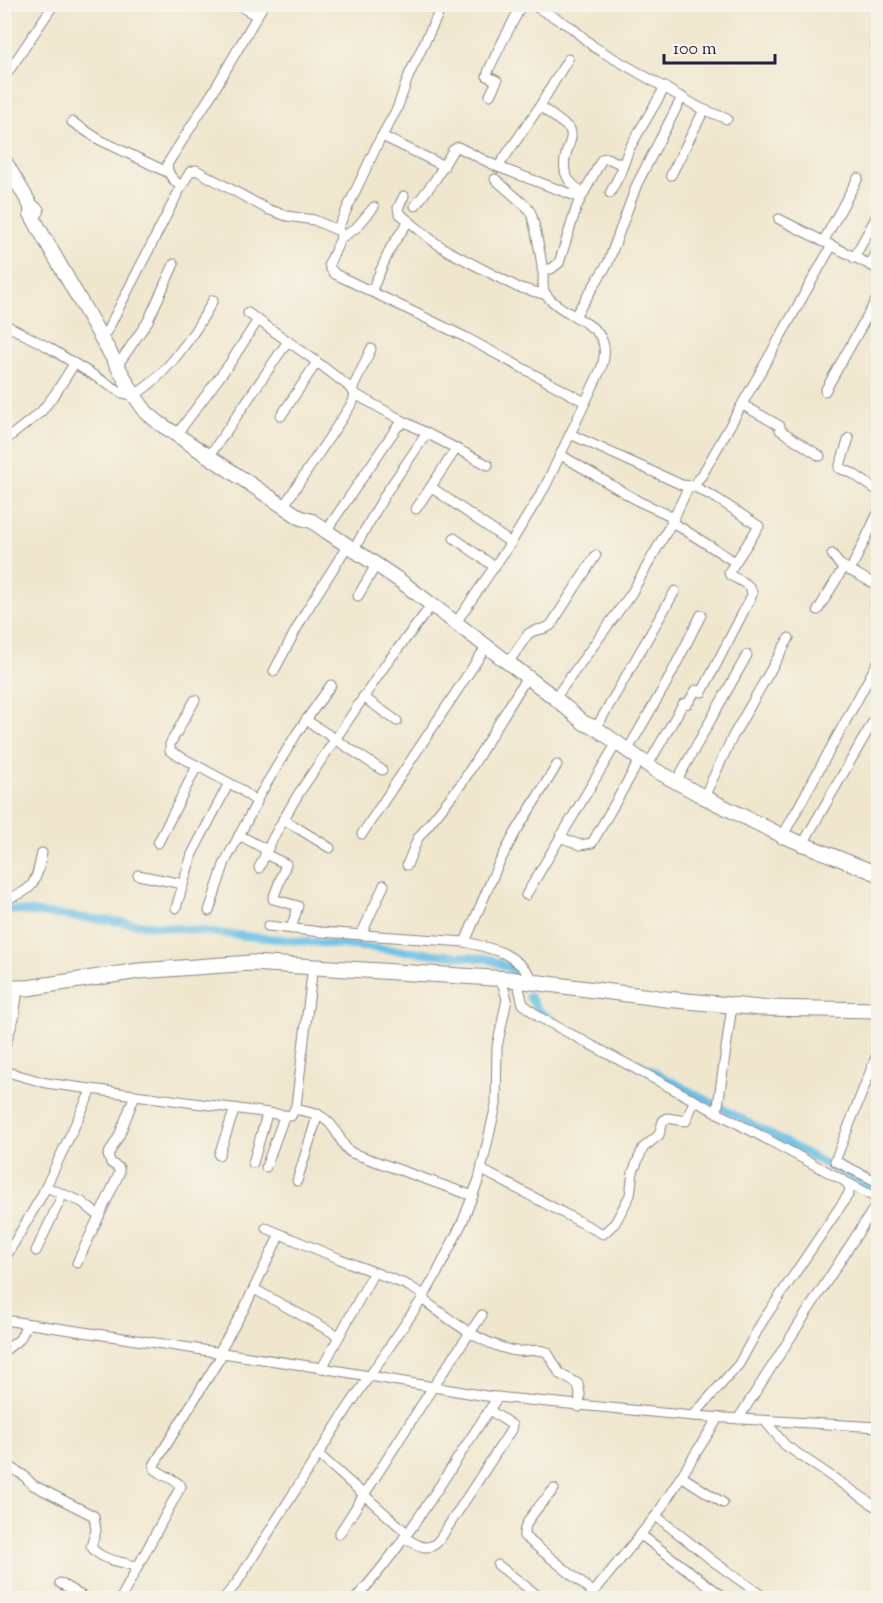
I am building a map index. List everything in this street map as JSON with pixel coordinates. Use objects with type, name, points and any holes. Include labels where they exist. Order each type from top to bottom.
[{"type":"highway","points":[[11,992],[139,971],[251,963],[508,985],[732,1013],[879,1010]]},
{"type":"highway","points":[[11,992],[224,972],[271,972],[508,985],[535,981],[760,1011],[879,1017]]},
{"type":"main road","points":[[4,160],[31,206],[38,211],[107,331],[136,393],[151,408],[180,430],[304,512],[312,522]]},
{"type":"main road","points":[[31,206],[31,214],[42,234],[146,412],[159,423],[301,518],[312,522],[351,547],[432,605],[590,726],[590,733],[701,803],[879,880]]},
{"type":"main road","points":[[642,765],[781,838]]},
{"type":"main road","points":[[801,847],[879,874]]},
{"type":"street","points":[[4,78],[54,4]]},
{"type":"street","points":[[236,4],[257,16]]},
{"type":"street","points":[[181,187],[169,173],[168,163],[213,92],[264,4]]},
{"type":"street","points":[[443,4],[339,234],[330,268],[335,274],[465,338],[585,402]]},
{"type":"street","points":[[490,95],[497,81],[488,76],[487,71],[522,4]]},
{"type":"street","points":[[531,4],[571,27],[594,47],[704,110],[727,119]]},
{"type":"street","points":[[498,167],[540,106],[568,59]]},
{"type":"street","points":[[610,193],[629,149],[665,87]]},
{"type":"street","points":[[575,316],[608,263],[637,184],[682,98]]},
{"type":"street","points":[[540,106],[570,129],[572,134],[565,159],[566,176],[582,196]]},
{"type":"street","points":[[670,175],[704,110]]},
{"type":"street","points":[[72,122],[100,140],[169,173]]},
{"type":"street","points":[[382,136],[444,166]]},
{"type":"street","points":[[415,206],[435,180],[453,150],[458,147],[498,167],[582,196]]},
{"type":"street","points":[[542,269],[551,269],[559,263],[564,242],[582,196],[602,159],[607,158],[623,165]]},
{"type":"street","points":[[107,331],[190,172],[196,170],[267,209],[287,216],[314,220],[339,234],[356,228],[374,207]]},
{"type":"street","points":[[555,698],[631,594],[691,486],[702,475],[743,405],[827,244],[858,178]]},
{"type":"street","points":[[495,179],[528,207],[531,213],[543,285],[547,295]]},
{"type":"street","points":[[404,196],[398,211],[408,222],[448,251],[517,287],[547,295],[594,330],[606,350],[601,369],[545,487],[511,543],[455,624]]},
{"type":"street","points":[[854,258],[879,214]]},
{"type":"street","points":[[779,219],[874,267],[879,249]]},
{"type":"street","points":[[371,292],[392,247],[408,222]]},
{"type":"street","points":[[122,359],[148,321],[174,264]]},
{"type":"street","points":[[825,391],[879,297]]},
{"type":"street","points":[[4,324],[122,393],[136,393],[186,344],[213,300]]},
{"type":"street","points":[[248,313],[288,340],[354,392],[405,422],[488,465]]},
{"type":"street","points":[[180,430],[230,363],[258,320]]},
{"type":"street","points":[[212,452],[288,340]]},
{"type":"street","points":[[287,501],[353,402],[354,392],[370,349]]},
{"type":"street","points":[[281,416],[317,362]]},
{"type":"street","points":[[4,441],[41,412],[57,392],[74,364]]},
{"type":"street","points":[[743,405],[780,426],[780,430],[820,456]]},
{"type":"street","points":[[326,531],[397,427],[405,422]]},
{"type":"street","points":[[274,671],[305,613],[427,433]]},
{"type":"street","points":[[560,837],[580,845],[592,843],[683,704],[688,703],[696,690],[702,692],[751,601],[753,591],[750,587],[730,575],[735,561],[759,526],[716,498],[570,434]]},
{"type":"street","points":[[849,438],[840,459],[839,468],[852,473],[879,491]]},
{"type":"street","points":[[416,509],[456,448]]},
{"type":"street","points":[[561,454],[640,502],[669,515],[672,522],[735,561]]},
{"type":"street","points":[[431,487],[511,543]]},
{"type":"street","points":[[818,610],[847,569],[879,513]]},
{"type":"street","points":[[454,538],[495,567]]},
{"type":"street","points":[[832,554],[847,569],[879,586]]},
{"type":"street","points":[[508,663],[528,634],[551,625],[596,555]]},
{"type":"street","points":[[358,596],[376,565]]},
{"type":"street","points":[[590,726],[675,591]]},
{"type":"street","points":[[259,868],[283,819],[363,697],[432,605]]},
{"type":"street","points":[[526,895],[560,837],[667,682],[701,615]]},
{"type":"street","points":[[704,797],[737,729],[789,638]]},
{"type":"street","points":[[362,834],[486,647]]},
{"type":"street","points":[[676,782],[747,655]]},
{"type":"street","points":[[781,838],[879,662]]},
{"type":"street","points":[[408,865],[418,838],[462,783],[527,677]]},
{"type":"street","points":[[209,911],[220,874],[256,801],[306,720],[331,685]]},
{"type":"street","points":[[363,697],[397,721]]},
{"type":"street","points":[[195,700],[169,749],[171,753],[229,783],[256,801]]},
{"type":"street","points":[[801,847],[879,713]]},
{"type":"street","points":[[306,720],[382,770]]},
{"type":"street","points":[[465,942],[497,867],[557,765]]},
{"type":"street","points":[[158,843],[197,766]]},
{"type":"street","points":[[176,908],[196,847],[229,783]]},
{"type":"street","points":[[283,819],[330,848]]},
{"type":"street","points":[[239,835],[286,864],[273,899],[298,906],[291,928]]},
{"type":"street","points":[[4,899],[21,894],[32,886],[42,853]]},
{"type":"street","points":[[138,875],[183,884]]},
{"type":"street","points":[[361,935],[384,885]]},
{"type":"street","points":[[268,926],[465,942],[508,955],[524,967],[535,981]]},
{"type":"street","points":[[4,1071],[46,1083],[235,1108],[284,1117],[291,1116],[295,1109],[312,974]]},
{"type":"street","points":[[508,985],[539,1017],[694,1101],[718,1110],[879,1201],[738,1419]]},
{"type":"street","points":[[224,1599],[423,1297],[456,1237],[482,1170],[496,1105],[497,1047],[508,985]]},
{"type":"street","points":[[4,1049],[14,1018],[11,992]]},
{"type":"street","points":[[718,1110],[732,1013]]},
{"type":"street","points":[[830,1173],[879,1052]]},
{"type":"street","points":[[4,1260],[46,1188],[92,1089]]},
{"type":"street","points":[[77,1263],[120,1170],[111,1163],[108,1155],[119,1136],[135,1095]]},
{"type":"street","points":[[482,1170],[592,1230],[606,1233],[620,1216],[630,1195],[633,1172],[643,1148],[659,1135],[663,1121],[667,1118],[686,1121],[694,1101]]},
{"type":"street","points":[[219,1155],[235,1108]]},
{"type":"street","points":[[295,1109],[318,1114],[328,1122],[344,1148],[352,1153],[473,1196]]},
{"type":"street","points":[[253,1163],[267,1114]]},
{"type":"street","points":[[297,1181],[318,1114]]},
{"type":"street","points":[[266,1167],[284,1117]]},
{"type":"street","points":[[836,1161],[878,1180]]},
{"type":"street","points":[[693,1416],[744,1356],[762,1322],[848,1195],[850,1191],[846,1182]]},
{"type":"street","points":[[46,1188],[82,1202],[99,1216]]},
{"type":"street","points":[[36,1251],[63,1194]]},
{"type":"street","points":[[266,1228],[407,1285],[470,1334],[493,1345],[512,1351],[525,1352],[536,1349],[547,1352],[560,1374],[578,1384],[579,1407]]},
{"type":"street","points":[[121,1599],[181,1486],[158,1472],[154,1464],[221,1353],[280,1234]]},
{"type":"street","points":[[322,1368],[374,1272]]},
{"type":"street","points":[[254,1289],[339,1336]]},
{"type":"street","points":[[339,1534],[482,1315]]},
{"type":"street","points":[[4,1320],[498,1397],[579,1407],[879,1427]]},
{"type":"street","points":[[4,1351],[20,1339],[27,1324]]},
{"type":"street","points":[[358,1598],[405,1535],[498,1397]]},
{"type":"street","points":[[318,1454],[364,1494],[405,1535],[419,1546],[432,1548],[441,1539],[511,1430],[510,1421],[489,1410]]},
{"type":"street","points":[[554,1489],[526,1523],[524,1536],[591,1596],[656,1516],[718,1418]]},
{"type":"street","points":[[765,1421],[785,1445],[879,1508]]},
{"type":"street","points":[[4,1463],[23,1475],[33,1485],[94,1516],[96,1531],[91,1546],[97,1553],[137,1567]]},
{"type":"street","points":[[681,1476],[723,1503]]},
{"type":"street","points":[[656,1516],[713,1562],[765,1599]]},
{"type":"street","points":[[641,1535],[721,1597]]},
{"type":"street","points":[[498,1564],[537,1597]]},
{"type":"street","points":[[60,1583],[85,1599]]},
{"type":"waterway","points":[[4,909],[246,936],[489,959],[509,968],[520,978]]},
{"type":"waterway","points":[[529,996],[538,1010],[553,1020]]},
{"type":"waterway","points":[[592,1041],[615,1051],[878,1192]]}]
